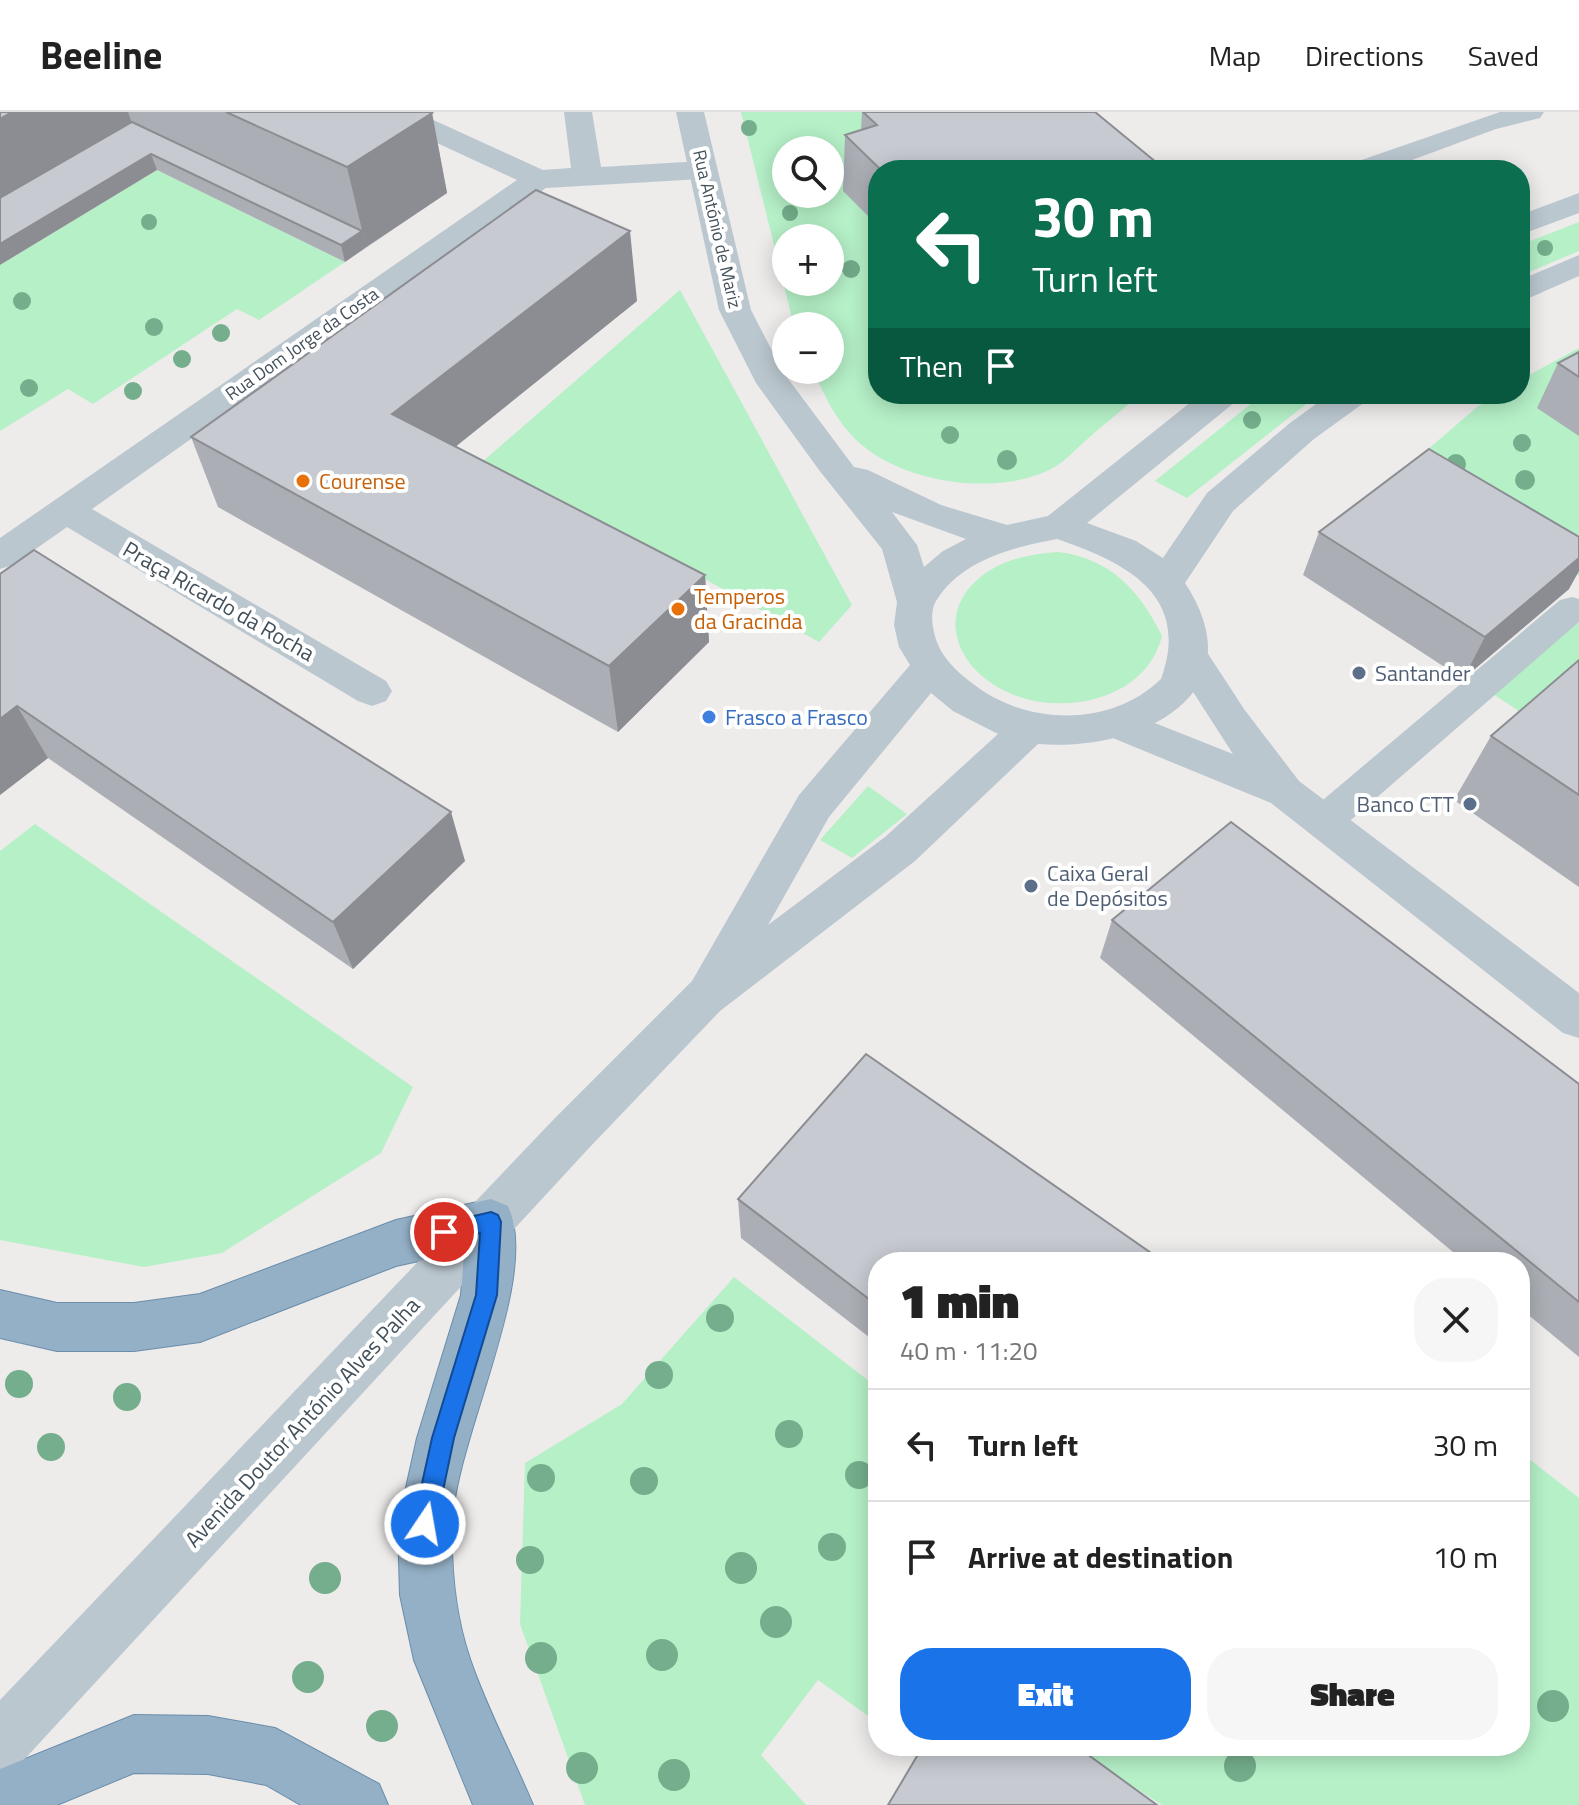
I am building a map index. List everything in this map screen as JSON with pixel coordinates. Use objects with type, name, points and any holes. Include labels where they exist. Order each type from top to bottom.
[{"type":"highway","points":[[0,1314],[57,1327],[134,1327],[200,1318],[396,1243],[491,1222],[486,1295],[443,1438],[425,1524],[428,1595],[442,1660],[503,1805]]},
{"type":"highway","points":[[0,1799],[134,1744],[208,1745],[275,1757],[358,1805]]},
{"type":"street","points":[[393,112],[539,179],[702,170]]},
{"type":"street","points":[[578,112],[587,176]]},
{"type":"street","name":"Rua António de Mariz","points":[[690,112],[735,310],[768,375],[831,462],[899,545],[915,601]]},
{"type":"street","name":"Rua Dom Jorge da Costa","points":[[0,556],[539,179]]},
{"type":"street","points":[[1530,222],[1579,202]]},
{"type":"street","points":[[1530,287],[1579,264]]},
{"type":"street","points":[[1059,526],[1143,561],[1166,583],[1180,603],[1189,629],[1187,653],[1178,685],[1147,713],[1117,723],[1069,729],[1030,728],[986,713],[955,694],[930,667],[913,631],[915,601],[938,573],[968,553],[1005,537],[1059,526],[1211,404]]},
{"type":"street","points":[[1166,583],[1220,502],[1302,431],[1339,404]]},
{"type":"street","points":[[831,462],[887,497],[923,513],[1005,537]]},
{"type":"street","name":"Praça Ricardo da Rocha","points":[[65,510],[372,691]]},
{"type":"street","points":[[1187,653],[1230,720],[1285,792]]},
{"type":"street","name":"Avenida Doutor António Alves Palha","points":[[704,998],[814,806],[930,667]]},
{"type":"street","points":[[1117,723],[1285,792],[1579,1019]]},
{"type":"street","name":"Avenida Doutor António Alves Palha","points":[[0,1742],[704,998],[900,849],[1030,728]]},
{"type":"lane","points":[[1387,160],[1487,123],[1531,112]]},
{"type":"lane","points":[[1324,821],[1572,609]]},
{"type":"green space","points":[[741,112],[997,112],[875,160],[868,160],[860,166],[844,191],[868,216],[868,404],[1129,404],[1051,469],[1030,477],[980,484],[929,477],[882,459],[846,429],[820,384],[844,384],[844,312],[791,312],[787,296],[844,296],[844,224],[772,224],[772,237]]},
{"type":"green space","points":[[157,170],[345,262],[259,320],[237,309],[93,404],[68,389],[0,431],[0,265]]},
{"type":"green space","points":[[1579,222],[1579,251],[1530,272],[1530,241]]},
{"type":"green space","points":[[680,290],[852,605],[819,642],[556,497],[481,463]]},
{"type":"green space","points":[[1579,348],[1579,576],[1404,470],[1482,404],[1530,404],[1530,375]]},
{"type":"green space","points":[[1251,404],[1306,404],[1187,498],[1155,481]]},
{"type":"green space","points":[[1059,552],[1094,562],[1122,580],[1144,605],[1162,636],[1153,658],[1138,676],[1120,689],[1075,703],[1027,699],[990,682],[967,659],[956,631],[956,616],[961,602],[979,578],[1011,560]]},
{"type":"green space","points":[[1579,622],[1579,751],[1493,694]]},
{"type":"green space","points":[[868,786],[907,814],[852,858],[820,840]]},
{"type":"green space","points":[[35,824],[413,1087],[381,1153],[222,1253],[144,1267],[0,1240],[0,851]]},
{"type":"green space","points":[[734,1277],[868,1380],[868,1716],[818,1680],[761,1755],[806,1805],[585,1805],[520,1624],[525,1463],[622,1404]]},
{"type":"green space","points":[[1530,1460],[1579,1498],[1579,1805],[1162,1805],[1086,1756],[1530,1756]]},
{"type":"building","points":[[0,112],[12,112],[0,119]]},
{"type":"building","points":[[226,112],[429,112],[432,113],[347,167]]},
{"type":"building","points":[[863,112],[1095,112],[1153,160],[871,160],[845,135],[877,125]]},
{"type":"building","points":[[132,122],[362,231],[341,245],[151,154],[0,244],[0,198]]},
{"type":"building","points":[[536,190],[630,231],[392,414],[705,575],[609,666],[191,437]]},
{"type":"building","points":[[1579,352],[1579,377],[1558,363]]},
{"type":"building","points":[[1429,449],[1579,537],[1579,558],[1485,637],[1319,532]]},
{"type":"building","points":[[34,550],[451,812],[333,922],[17,706],[0,719],[0,574]]},
{"type":"building","points":[[1579,660],[1579,795],[1491,736]]},
{"type":"building","points":[[1231,822],[1579,1084],[1579,1302],[1530,1262],[1530,1252],[1518,1252],[1112,920]]},
{"type":"building","points":[[866,1054],[1150,1252],[868,1252],[868,1298],[738,1199]]},
{"type":"building","points":[[917,1756],[1090,1756],[1157,1805],[888,1805]]},
{"type":"place","name":"Courense","points":[[303,481]]},
{"type":"place","name":"Temperos da Gracinda","points":[[678,609]]},
{"type":"place","name":"Santander","points":[[1359,673]]},
{"type":"place","name":"Frasco a Frasco","points":[[709,717]]},
{"type":"place","name":"Banco CTT","points":[[1470,804]]},
{"type":"place","name":"Caixa Geral de Depósitos","points":[[1031,886]]},
{"type":"route","points":[[425,1524],[443,1438],[486,1295],[491,1222],[444,1232]]}]
